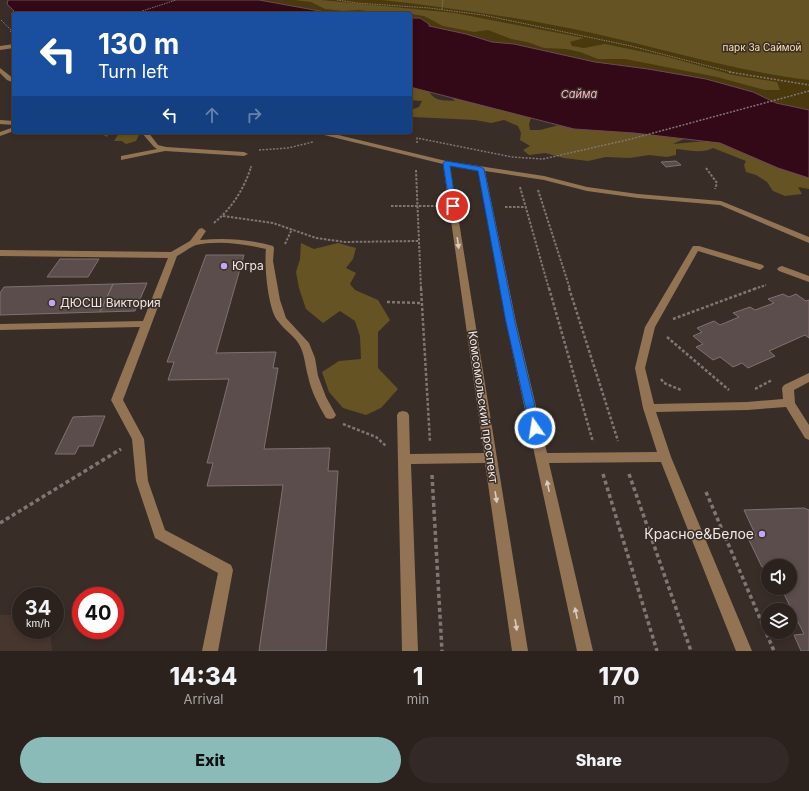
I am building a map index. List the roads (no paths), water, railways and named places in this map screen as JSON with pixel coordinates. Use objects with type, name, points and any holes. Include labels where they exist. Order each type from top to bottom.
[{"type":"street","points":[[0,48],[12,46]]},
{"type":"street","points":[[0,70],[10,79]]},
{"type":"street","points":[[0,122],[12,123]]},
{"type":"street","points":[[0,134],[12,129]]},
{"type":"street","points":[[146,134],[156,146],[165,149],[244,154]]},
{"type":"street","points":[[326,134],[446,163],[544,178],[587,189],[722,203],[809,240]]},
{"type":"street","points":[[124,158],[165,149]]},
{"type":"street","name":"Комсомольский проспект","points":[[446,163],[520,651]]},
{"type":"street","points":[[481,169],[511,322],[585,651]]},
{"type":"street","points":[[0,253],[174,255],[192,243],[202,231]]},
{"type":"street","points":[[192,243],[221,241],[252,244],[270,248],[269,261],[281,319],[304,343],[310,358],[313,376],[318,390],[330,415]]},
{"type":"street","points":[[744,651],[666,457],[649,408],[640,368],[650,327],[696,248],[760,267]]},
{"type":"street","points":[[174,255],[118,400],[138,439],[142,481],[160,534],[226,570],[210,651]]},
{"type":"street","points":[[782,269],[809,279]]},
{"type":"street","points":[[0,327],[147,324]]},
{"type":"street","points":[[809,377],[788,388],[789,403],[809,435]]},
{"type":"street","points":[[649,408],[747,406],[789,403]]},
{"type":"street","points":[[402,415],[410,651]]},
{"type":"street","points":[[542,458],[666,457]]},
{"type":"street","points":[[404,459],[490,458]]},
{"type":"water","points":[[8,0],[259,0],[325,12],[13,12],[14,11],[7,4]]},
{"type":"water","name":"Сайма","points":[[412,18],[420,18],[429,24],[429,26],[466,34],[492,42],[514,44],[595,62],[706,79],[753,92],[776,103],[809,110],[809,178],[778,168],[720,143],[634,133],[574,129],[412,88]]},
{"type":"place","name":"Югра","points":[[224,266]]},
{"type":"place","name":"ДЮСШ Виктория","points":[[52,303]]},
{"type":"place","name":"Красное&Белое","points":[[762,534]]},
{"type":"park label","name":"парк За Саймой","points":[[762,47]]}]
